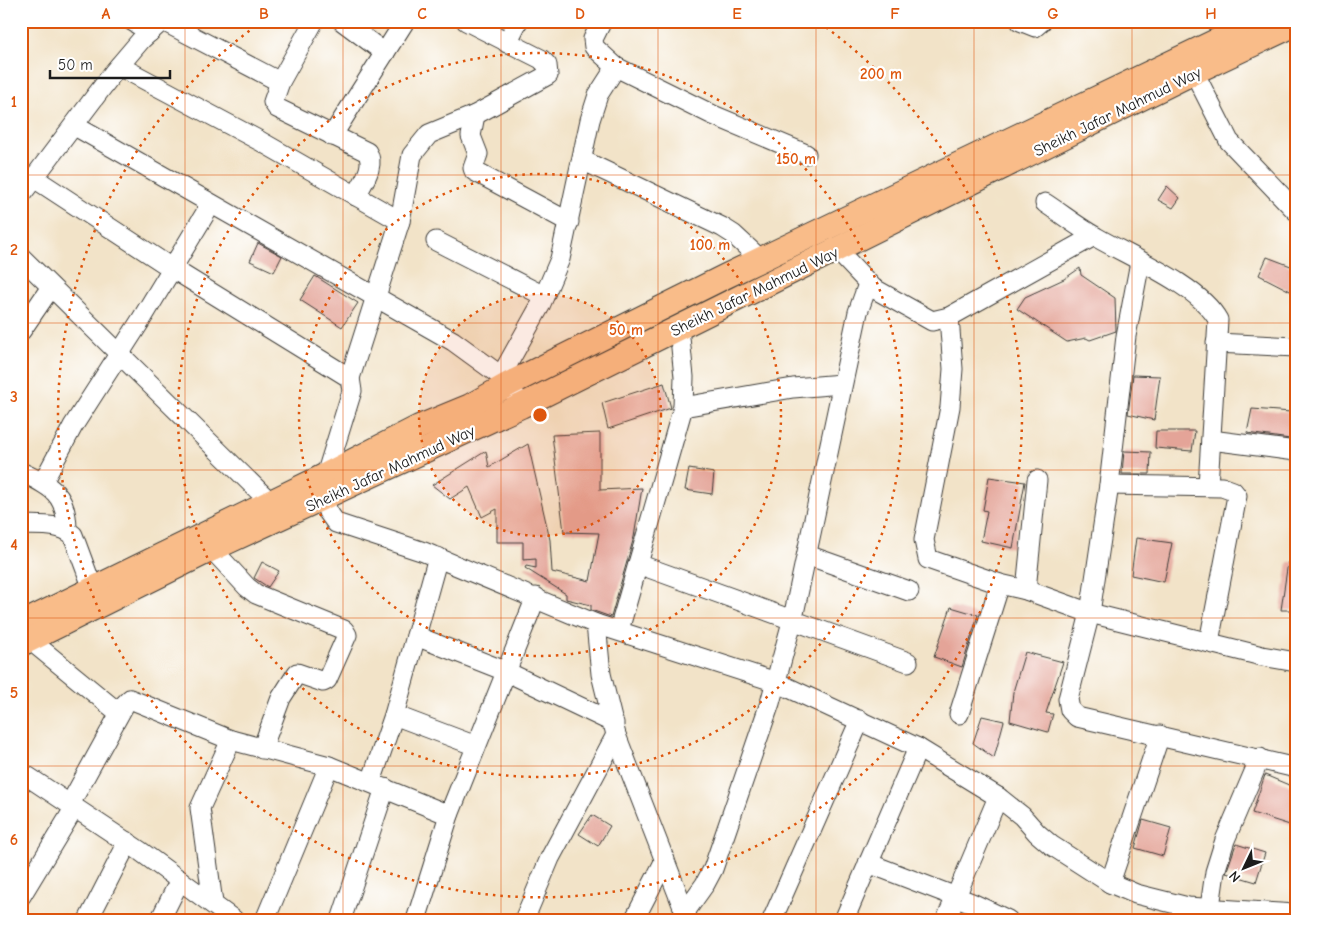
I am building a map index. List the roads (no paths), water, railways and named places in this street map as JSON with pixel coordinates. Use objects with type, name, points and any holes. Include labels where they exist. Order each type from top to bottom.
[{"type":"main road","name":"Sheikh Jafar Mahmud Way","points":[[24,636],[93,589],[326,475],[419,427],[470,406],[505,380],[1258,21]]},
{"type":"main road","name":"Sheikh Jafar Mahmud Way","points":[[24,636],[324,499],[521,406],[1194,72],[1296,24]]},
{"type":"street","points":[[132,21],[158,25],[280,82]]},
{"type":"street","points":[[314,21],[280,82],[273,102],[277,108],[367,152],[371,159],[371,165],[356,196]]},
{"type":"street","points":[[342,21],[384,53]]},
{"type":"street","points":[[332,136],[404,21]]},
{"type":"street","points":[[326,475],[352,391],[350,378],[400,221],[412,155],[429,134],[475,116],[548,75],[548,65],[541,59],[466,21]]},
{"type":"street","points":[[507,43],[518,21]]},
{"type":"street","points":[[602,21],[593,39],[594,47],[616,67],[713,115],[806,154]]},
{"type":"street","points":[[1020,21],[1035,27],[1042,21]]},
{"type":"street","points":[[158,25],[120,66],[26,187],[173,269],[350,378]]},
{"type":"street","points":[[120,66],[260,141],[400,221]]},
{"type":"street","points":[[505,380],[560,259],[586,134],[598,95],[616,67]]},
{"type":"street","points":[[1194,72],[1229,141],[1296,211]]},
{"type":"street","points":[[475,116],[471,136],[478,154],[473,168],[474,171],[569,222]]},
{"type":"street","points":[[75,126],[453,342],[505,380],[521,406]]},
{"type":"street","points":[[582,160],[722,227],[733,234],[760,259]]},
{"type":"street","points":[[1045,203],[1094,236],[1189,290],[1211,308],[1218,320],[1208,486]]},
{"type":"street","points":[[43,482],[73,426],[173,269],[211,204]]},
{"type":"street","points":[[837,250],[868,284],[932,321],[949,317],[1094,236]]},
{"type":"street","points":[[436,241],[544,296]]},
{"type":"street","points":[[21,257],[270,502]]},
{"type":"street","points":[[1140,262],[1126,336],[1109,485],[1090,613],[1068,698],[1070,710],[1077,717],[1260,758],[1296,768]]},
{"type":"street","points":[[686,916],[713,869],[776,682],[807,555],[858,312],[868,284]]},
{"type":"street","points":[[21,332],[51,287]]},
{"type":"street","points":[[949,317],[953,369],[950,407],[924,540],[925,553],[928,559],[1000,584],[1026,590],[1090,613],[1262,656],[1296,662]]},
{"type":"street","points":[[619,630],[683,407],[684,377],[679,328]]},
{"type":"street","points":[[1216,343],[1296,347]]},
{"type":"street","points":[[683,407],[793,388],[842,384]]},
{"type":"street","points":[[1211,440],[1296,451]]},
{"type":"street","points":[[21,472],[43,482],[64,502],[68,530]]},
{"type":"street","points":[[1026,590],[1037,480]]},
{"type":"street","points":[[1109,485],[1222,487],[1233,491],[1237,496],[1209,642]]},
{"type":"street","points":[[324,499],[328,512],[336,523],[438,557],[596,624],[776,682],[918,748],[998,796],[1022,816],[1051,845],[1110,883],[1185,913],[1210,906],[1250,915],[1296,914]]},
{"type":"street","points":[[21,525],[58,527],[68,530],[73,535],[93,589]]},
{"type":"street","points":[[212,549],[247,587],[256,594],[344,630],[347,635],[328,680],[323,682],[297,673],[281,698],[262,749]]},
{"type":"street","points":[[807,555],[909,591]]},
{"type":"street","points":[[340,920],[378,785],[394,715],[438,557]]},
{"type":"street","points":[[638,564],[793,618],[908,662]]},
{"type":"street","points":[[959,714],[1000,584]]},
{"type":"street","points":[[416,920],[449,815],[536,597]]},
{"type":"street","points":[[596,624],[601,674],[615,729],[686,916]]},
{"type":"street","points":[[24,636],[66,672],[119,713]]},
{"type":"street","points":[[416,636],[506,672],[615,729]]},
{"type":"street","points":[[21,896],[72,805],[119,713],[130,699],[231,740],[329,766],[449,815]]},
{"type":"street","points":[[394,715],[476,746]]},
{"type":"street","points":[[772,920],[860,720]]},
{"type":"street","points":[[524,920],[550,858],[615,729]]},
{"type":"street","points":[[1110,883],[1160,736]]},
{"type":"street","points":[[212,903],[200,808],[231,740]]},
{"type":"street","points":[[844,920],[918,748]]},
{"type":"street","points":[[1210,906],[1215,872],[1225,840],[1260,758]]},
{"type":"street","points":[[265,920],[329,766]]},
{"type":"street","points":[[21,772],[128,842],[212,903],[230,919]]},
{"type":"street","points":[[946,920],[998,796]]},
{"type":"street","points":[[88,920],[128,842]]},
{"type":"street","points":[[634,920],[665,860]]},
{"type":"street","points":[[868,863],[956,897],[1008,920]]},
{"type":"street","points":[[160,920],[180,880]]}]
